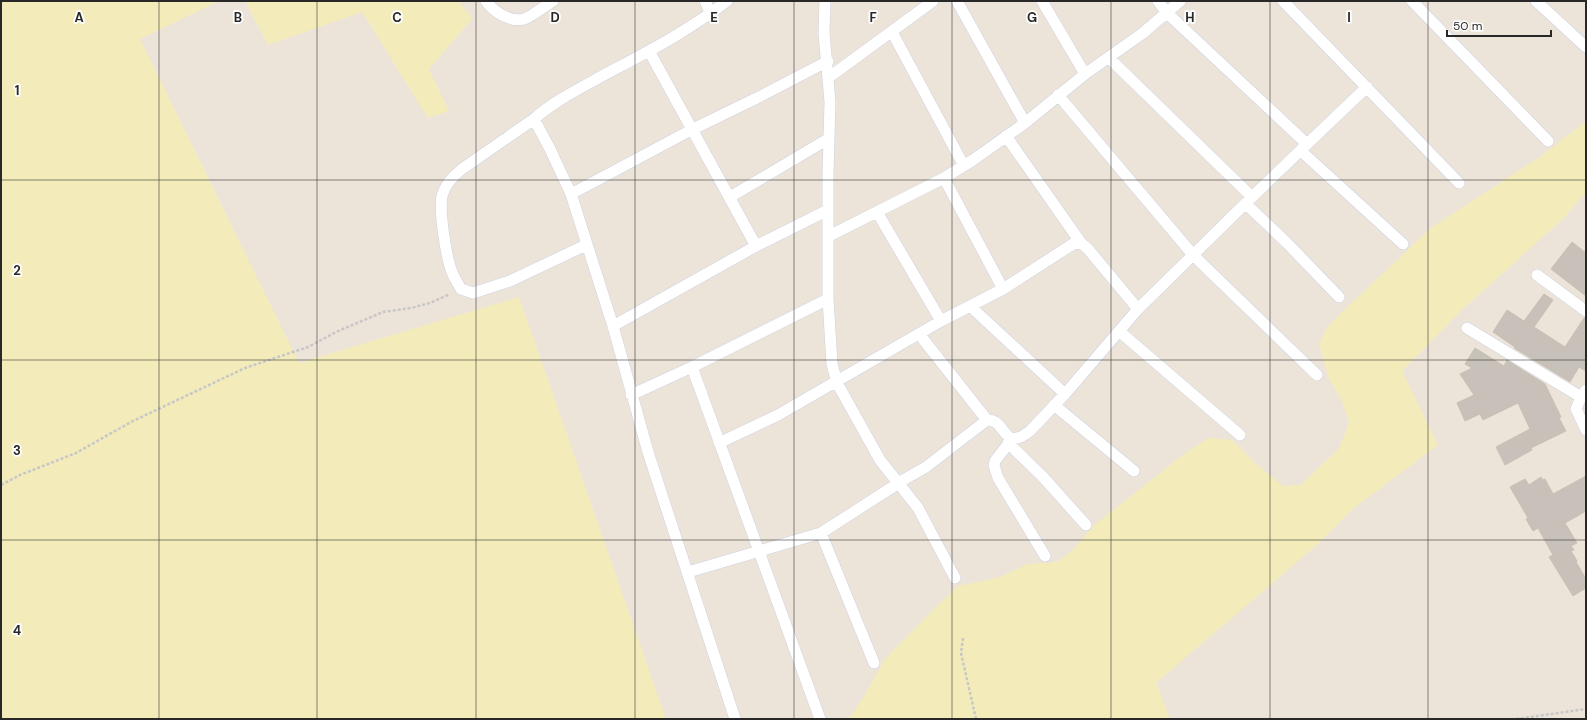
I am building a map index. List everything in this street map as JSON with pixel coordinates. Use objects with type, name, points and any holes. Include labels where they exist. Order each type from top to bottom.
[{"type":"street","points":[[486,1],[492,9],[514,20],[524,20],[553,1]]},
{"type":"street","points":[[705,1],[711,14]]},
{"type":"street","points":[[586,245],[510,281],[473,293],[461,288],[452,273],[445,239],[442,196],[446,186],[462,169],[534,118],[568,95],[649,51],[711,14],[727,1]]},
{"type":"street","points":[[825,1],[824,33],[828,61],[830,102],[828,139],[828,299],[832,364],[837,382],[880,460],[897,484],[918,508],[955,578]]},
{"type":"street","points":[[828,78],[933,1]]},
{"type":"street","points":[[957,1],[1025,123]]},
{"type":"street","points":[[1042,1],[1085,74]]},
{"type":"street","points":[[1158,1],[1167,13],[1403,244]]},
{"type":"street","points":[[829,236],[944,178],[964,166],[1025,123],[1058,95],[1109,58],[1167,13],[1180,1]]},
{"type":"street","points":[[1283,1],[1459,182]]},
{"type":"street","points":[[1412,1],[1548,141]]},
{"type":"street","points":[[1536,1],[1586,47]]},
{"type":"street","points":[[892,32],[964,166]]},
{"type":"street","points":[[649,51],[756,246]]},
{"type":"street","points":[[1109,58],[1249,201],[1339,297]]},
{"type":"street","points":[[571,194],[692,129],[761,96],[828,61]]},
{"type":"street","points":[[1045,556],[998,478],[995,470],[995,461],[1010,441],[1021,437],[1030,431],[1065,394],[1138,309],[1368,87]]},
{"type":"street","points":[[1058,95],[1194,256],[1317,375]]},
{"type":"street","points":[[534,118],[571,194],[613,326],[648,452],[735,719]]},
{"type":"street","points":[[1006,136],[1081,243],[1088,249],[1138,309]]},
{"type":"street","points":[[730,197],[828,139]]},
{"type":"street","points":[[944,178],[1003,289]]},
{"type":"street","points":[[613,326],[756,246],[828,210]]},
{"type":"street","points":[[877,212],[940,321]]},
{"type":"street","points":[[719,443],[746,432],[778,415],[940,321],[1003,289],[1073,244],[1081,243]]},
{"type":"street","points":[[1537,275],[1586,311]]},
{"type":"street","points":[[631,395],[692,367],[828,299]]},
{"type":"street","points":[[970,306],[1065,394]]},
{"type":"street","points":[[1467,328],[1584,394],[1576,409],[1586,430]]},
{"type":"street","points":[[1119,330],[1240,435]]},
{"type":"street","points":[[919,334],[987,420]]},
{"type":"street","points":[[692,367],[820,719]]},
{"type":"street","points":[[1054,405],[1134,471]]},
{"type":"street","points":[[688,572],[821,533],[926,467],[987,420],[992,419],[1086,525]]},
{"type":"street","points":[[821,533],[874,663]]},
{"type":"path","points":[[1,485],[20,475],[76,453],[131,422],[245,368],[308,347],[336,332],[383,312],[411,308],[430,303],[461,288]]},
{"type":"path","points":[[963,638],[961,653],[976,719]]},
{"type":"path","points":[[1516,719],[1586,710]]},
{"type":"sand","points":[[1,1],[219,1],[140,39],[299,363],[519,297],[666,719],[1,719]]},
{"type":"sand","points":[[245,1],[459,1],[472,19],[429,69],[449,111],[428,118],[362,12],[268,45]]},
{"type":"sand","points":[[1586,121],[1586,192],[1564,218],[1463,309],[1402,371],[1438,445],[1354,508],[1318,544],[1156,683],[1170,719],[849,719],[863,698],[885,659],[958,586],[997,578],[1028,564],[1057,562],[1073,550],[1093,526],[1184,454],[1208,438],[1232,440],[1255,463],[1283,486],[1300,485],[1338,450],[1349,423],[1341,399],[1329,379],[1319,344],[1327,328],[1432,227],[1540,157]]},
{"type":"building","points":[[1572,242],[1586,253],[1586,296],[1551,269]]},
{"type":"building","points":[[1544,294],[1553,300],[1534,327],[1565,347],[1584,318],[1586,318],[1586,371],[1579,367],[1570,382],[1514,348],[1515,347],[1493,332],[1507,310],[1524,321]]},
{"type":"building","points":[[1475,348],[1504,366],[1507,360],[1545,384],[1566,431],[1531,448],[1532,450],[1505,465],[1496,447],[1530,429],[1518,403],[1483,420],[1480,414],[1465,421],[1457,403],[1474,395],[1460,374],[1472,368],[1465,364]]},
{"type":"building","points":[[1586,476],[1586,511],[1565,523],[1577,543],[1571,546],[1574,550],[1571,551],[1586,579],[1586,588],[1573,596],[1549,557],[1553,555],[1538,528],[1533,531],[1526,519],[1528,518],[1510,487],[1525,479],[1529,485],[1541,477],[1543,480],[1545,479],[1553,494]]}]
